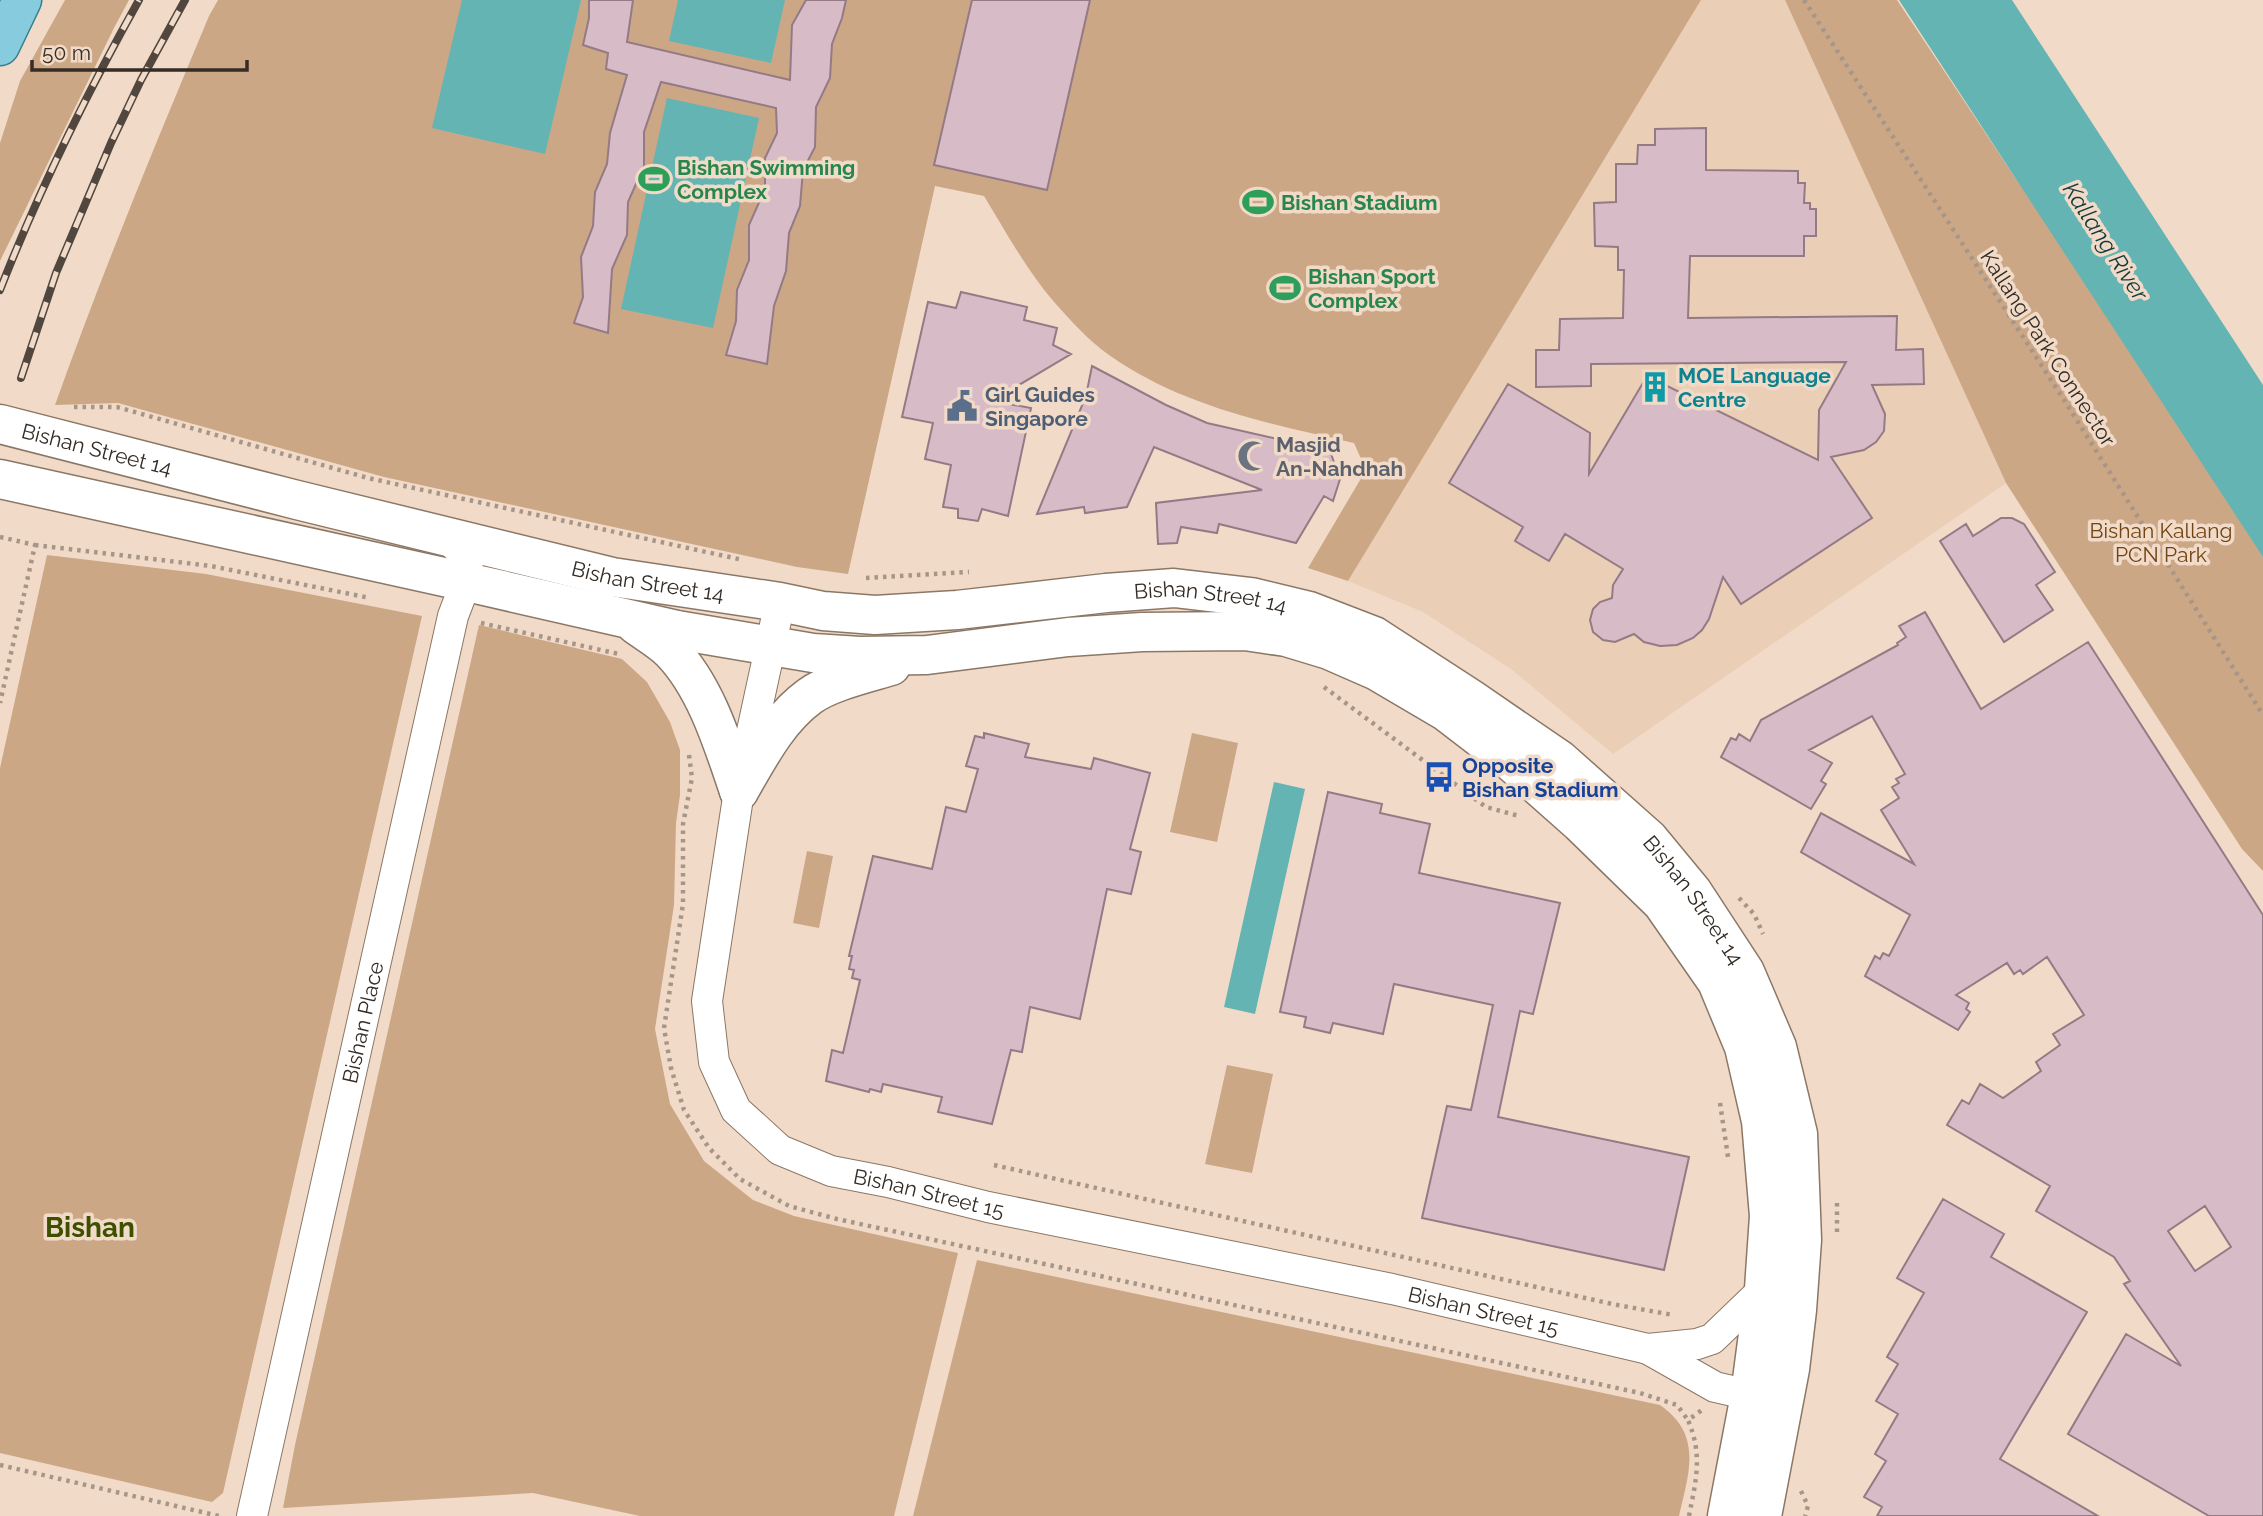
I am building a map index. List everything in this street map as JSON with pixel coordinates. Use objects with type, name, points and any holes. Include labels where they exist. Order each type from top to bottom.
[{"type":"main road","points":[[0,46],[22,0]]},
{"type":"street","name":"Bishan Street 14","points":[[0,424],[612,577],[823,611],[876,615],[957,610],[1174,588],[1251,597],[1309,611],[1374,636],[1560,760],[1649,839],[1692,891],[1745,972],[1777,1047],[1798,1134],[1802,1240],[1790,1369],[1762,1516]]},
{"type":"street","name":"Bishan Street 14","points":[[0,480],[460,599],[626,617],[677,630],[813,653],[860,656],[927,655],[1129,632],[1245,631],[1286,637],[1329,650],[1377,671],[1456,719],[1508,760],[1580,822],[1662,903],[1717,982],[1744,1047],[1762,1121],[1769,1216],[1764,1289],[1732,1391],[1727,1516]]},
{"type":"street","name":"Bishan Place","points":[[252,1516],[460,599],[468,559],[448,538]]},
{"type":"street","name":"Bishan Street 15","points":[[780,602],[739,791],[707,1001],[714,1062],[736,1110],[780,1150],[831,1171],[988,1207],[1392,1289],[1648,1349],[1732,1391]]},
{"type":"street","points":[[626,617],[670,650],[699,691],[720,737],[739,791]]},
{"type":"street","points":[[739,791],[775,729],[810,695],[850,678],[927,655]]},
{"type":"street","name":"Bishan Street 15","points":[[1648,1349],[1697,1344],[1712,1339],[1764,1289]]},
{"type":"street","points":[[1732,1391],[1790,1369]]},
{"type":"path","name":"Kallang Park Connector","points":[[1804,0],[2064,400],[2263,715]]},
{"type":"path","points":[[70,407],[117,407],[368,478],[743,560]]},
{"type":"path","points":[[0,537],[35,545],[211,566],[380,600]]},
{"type":"path","points":[[0,703],[35,545]]},
{"type":"path","points":[[856,578],[978,572]]},
{"type":"path","points":[[460,599],[624,655]]},
{"type":"path","points":[[1322,685],[1486,807],[1517,814],[1527,823]]},
{"type":"path","points":[[689,753],[692,778],[683,824],[683,904],[664,1028],[671,1068],[684,1110],[709,1149],[740,1179],[789,1206],[837,1219],[1640,1393],[1677,1405],[1694,1434],[1698,1463],[1689,1516]]},
{"type":"path","points":[[1737,896],[1754,914],[1765,939]]},
{"type":"path","points":[[1719,1096],[1728,1162]]},
{"type":"path","points":[[994,1165],[1612,1304],[1677,1316]]},
{"type":"path","points":[[1836,1199],[1837,1237]]},
{"type":"path","points":[[1688,1420],[1732,1391]]},
{"type":"path","points":[[0,1465],[219,1516]]},
{"type":"path","points":[[1801,1490],[1808,1506],[1805,1516]]},
{"type":"shaded area","points":[[1701,0],[1785,0],[2006,483],[1613,754],[1511,669],[1423,612],[1348,581]]},
{"type":"green space","points":[[65,0],[129,0],[0,261],[0,143],[20,81]]},
{"type":"green space","name":"Bishan Sport Complex","points":[[218,0],[1701,0],[1348,581],[1308,568],[1366,470],[1354,443],[1227,411],[1166,388],[1137,373],[1094,344],[1055,303],[1026,265],[984,196],[935,186],[848,574],[797,567],[384,477],[118,403],[55,405],[129,209]]},
{"type":"green space","name":"Bishan Kallang PCN Park","points":[[1785,0],[1897,0],[2014,176],[2263,515],[2263,871],[2242,849],[2006,483]]},
{"type":"green space","points":[[47,555],[206,574],[422,616],[223,1493],[212,1502],[0,1453],[0,768]]},
{"type":"green space","points":[[479,625],[622,659],[647,682],[670,722],[680,750],[680,795],[676,823],[674,905],[655,1029],[670,1104],[704,1161],[753,1200],[794,1216],[958,1253],[894,1516],[640,1516],[533,1493],[283,1508]]},
{"type":"green space","points":[[1192,733],[1238,743],[1217,842],[1170,832]]},
{"type":"green space","points":[[807,851],[833,856],[819,928],[793,923]]},
{"type":"green space","points":[[1227,1065],[1273,1074],[1252,1173],[1205,1164]]},
{"type":"green space","points":[[977,1260],[1660,1405],[1674,1417],[1688,1442],[1689,1469],[1679,1516],[913,1516]]},
{"type":"water","points":[[462,0],[581,0],[545,154],[432,128]]},
{"type":"water","points":[[678,0],[785,0],[771,63],[669,41]]},
{"type":"water","name":"Kallang River","points":[[1899,0],[2012,0],[2263,385],[2263,557]]},
{"type":"water","points":[[667,98],[759,118],[713,328],[621,309]]},
{"type":"water","points":[[1274,782],[1305,789],[1255,1014],[1224,1007]]},
{"type":"building","name":"Bishan Swimming Complex","points":[[589,0],[633,0],[627,42],[790,80],[792,25],[806,0],[846,0],[832,44],[830,78],[816,107],[815,147],[803,170],[800,206],[789,233],[786,271],[774,306],[767,364],[726,355],[736,321],[737,290],[749,260],[749,225],[765,189],[765,158],[777,133],[776,108],[661,82],[644,132],[644,166],[628,202],[627,235],[612,269],[608,333],[574,323],[583,297],[581,257],[593,226],[595,192],[607,164],[610,133],[627,75],[606,69],[608,53],[583,45],[589,18]]},
{"type":"building","points":[[972,0],[1090,0],[1047,190],[934,165]]},
{"type":"building","name":"MOE Language Centre","points":[[1706,128],[1706,170],[1798,171],[1798,183],[1805,183],[1804,203],[1810,203],[1810,209],[1816,209],[1816,236],[1804,236],[1804,256],[1690,256],[1688,318],[1897,316],[1896,350],[1923,349],[1924,384],[1872,385],[1885,414],[1884,431],[1876,442],[1864,450],[1831,457],[1872,518],[1741,604],[1723,577],[1709,619],[1693,638],[1677,645],[1660,646],[1644,642],[1634,634],[1615,642],[1603,640],[1593,632],[1590,620],[1593,609],[1600,602],[1612,598],[1613,585],[1623,569],[1565,534],[1549,561],[1515,541],[1523,527],[1449,483],[1508,384],[1590,433],[1589,474],[1647,376],[1818,460],[1819,410],[1846,362],[1591,364],[1591,386],[1536,387],[1536,350],[1559,350],[1560,319],[1623,318],[1624,270],[1618,270],[1618,247],[1595,246],[1594,203],[1616,202],[1616,164],[1637,164],[1638,145],[1655,145],[1655,129]]},
{"type":"building","name":"Girl Guides Singapore","points":[[961,292],[1027,307],[1024,320],[1057,328],[1053,345],[1071,354],[992,401],[1031,408],[1008,516],[982,509],[978,521],[958,518],[958,509],[943,507],[951,465],[925,459],[933,423],[902,417],[928,302],[956,308]]},
{"type":"building","name":"Masjid An-Nahdhah","points":[[1092,366],[1207,423],[1330,451],[1340,479],[1333,501],[1324,496],[1296,543],[1219,524],[1217,533],[1181,527],[1177,543],[1158,544],[1156,503],[1262,490],[1154,447],[1127,507],[1085,513],[1084,507],[1037,514],[1086,396]]},
{"type":"building","points":[[2001,518],[2012,518],[2024,524],[2055,572],[2036,585],[2053,610],[2004,642],[1940,541],[1966,524],[1973,536]]},
{"type":"building","points":[[1925,612],[1981,709],[2088,642],[2263,915],[2263,1516],[2209,1516],[2068,1434],[2126,1334],[2181,1366],[2124,1284],[2130,1281],[2114,1257],[2036,1211],[2050,1186],[1947,1125],[1962,1100],[1969,1104],[1980,1084],[2003,1098],[2041,1071],[2036,1062],[2060,1045],[2053,1034],[2084,1015],[2047,957],[2023,974],[2020,970],[2014,974],[2007,963],[1956,995],[1969,1003],[1966,1009],[1970,1012],[1958,1030],[1865,976],[1875,956],[1880,959],[1883,953],[1889,956],[1910,915],[1801,852],[1821,813],[1914,864],[1881,810],[1899,798],[1892,787],[1899,783],[1896,779],[1905,774],[1872,716],[1809,750],[1832,763],[1821,781],[1826,784],[1811,809],[1721,757],[1731,738],[1736,740],[1739,734],[1750,741],[1761,720],[1898,645],[1897,643],[1906,637],[1899,626]],"holes":[[[2205,1206],[2231,1247],[2195,1271],[2168,1231]]]},
{"type":"building","points":[[984,733],[1029,744],[1025,757],[1091,769],[1094,758],[1150,773],[1130,849],[1141,852],[1131,894],[1107,889],[1080,1019],[1030,1007],[1022,1052],[1011,1050],[992,1124],[938,1112],[942,1097],[883,1084],[881,1092],[870,1089],[869,1092],[826,1081],[832,1050],[843,1053],[860,980],[852,978],[854,970],[849,969],[852,956],[849,956],[873,856],[932,869],[946,807],[966,812],[978,769],[966,766],[975,736],[984,738]]},
{"type":"building","points":[[1328,792],[1382,804],[1380,813],[1430,824],[1419,873],[1560,903],[1533,1014],[1520,1011],[1498,1117],[1689,1157],[1664,1270],[1422,1218],[1447,1106],[1471,1110],[1493,1005],[1394,984],[1383,1034],[1333,1023],[1330,1033],[1304,1027],[1306,1017],[1280,1012]]},
{"type":"building","points":[[1943,1199],[2004,1234],[1991,1257],[2087,1312],[2000,1459],[2098,1516],[1877,1516],[1882,1507],[1864,1497],[1886,1461],[1875,1454],[1898,1414],[1876,1401],[1898,1364],[1887,1357],[1924,1293],[1897,1278]]},
{"type":"railway","points":[[0,290],[65,142],[139,0]]},
{"type":"railway","points":[[21,378],[56,273],[111,143],[141,80],[185,0]]},
{"type":"place","name":"Bishan Swimming Complex","points":[[654,179]]},
{"type":"place","name":"Bishan Stadium","points":[[1258,202]]},
{"type":"place","name":"Bishan Sport Complex","points":[[1285,288]]},
{"type":"place","name":"MOE Language Centre","points":[[1655,387]]},
{"type":"place","name":"Girl Guides Singapore","points":[[962,406]]},
{"type":"place","name":"Masjid An-Nahdhah","points":[[1253,456]]},
{"type":"place","name":"Opposite Bishan Stadium","points":[[1439,777]]},
{"type":"district","name":"Bishan","points":[[90,1227]]}]
